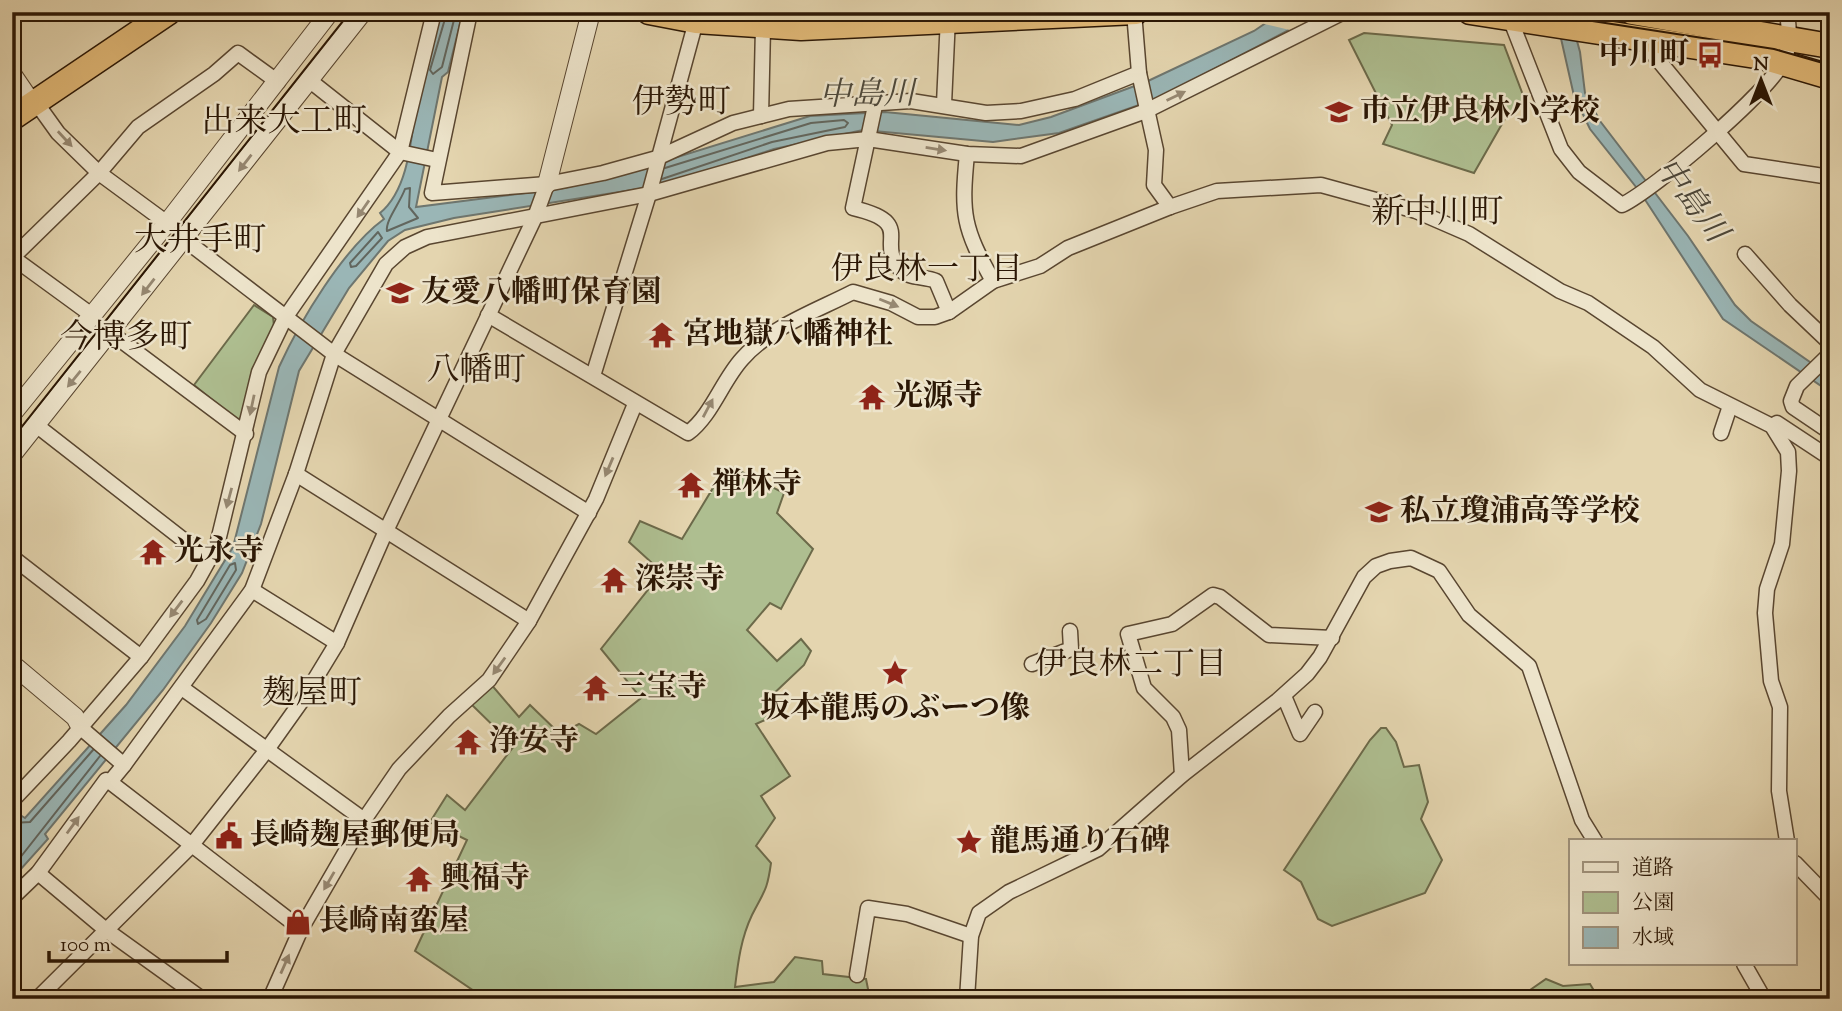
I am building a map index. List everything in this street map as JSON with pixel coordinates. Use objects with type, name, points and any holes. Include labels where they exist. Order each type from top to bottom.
[{"type":"highway","points":[[12,118],[25,101],[150,12]]},
{"type":"highway","points":[[25,101],[169,12]]},
{"type":"highway","points":[[649,12],[696,21],[763,27],[948,16],[1135,12]]},
{"type":"highway","points":[[1470,12],[1783,62],[1830,76]]},
{"type":"highway","points":[[1632,12],[1830,46]]},
{"type":"street","points":[[208,559],[37,425],[13,411],[167,223],[330,12]]},
{"type":"street","points":[[12,455],[363,12]]},
{"type":"street","points":[[12,801],[81,728],[141,657],[197,581],[217,545],[259,373],[285,318],[400,152],[434,12]]},
{"type":"street","points":[[470,12],[432,193],[547,184],[603,173],[657,158],[733,123],[789,109],[876,101],[944,104],[962,111],[986,113],[1021,111],[1075,99],[1139,73]]},
{"type":"street","points":[[37,999],[191,846],[266,751],[337,643],[385,533],[535,217],[547,184],[591,12]]},
{"type":"street","points":[[1135,12],[1139,73],[1156,150],[1154,185],[1170,207]]},
{"type":"street","points":[[110,782],[252,590],[296,474],[334,354],[380,272],[405,247],[427,237],[649,194],[827,143],[868,139],[967,154],[1021,156],[1146,111],[1344,12]]},
{"type":"street","points":[[1522,22],[1561,149],[1579,172],[1622,205],[1656,185],[1773,79],[1783,62],[1789,37],[1787,12]]},
{"type":"street","points":[[944,104],[948,16]]},
{"type":"street","points":[[593,376],[649,194],[696,21]]},
{"type":"street","points":[[761,116],[763,27]]},
{"type":"street","points":[[1640,38],[1744,164],[1830,177]]},
{"type":"street","points":[[246,434],[13,257],[99,173],[138,127],[214,74],[238,53],[278,82]]},
{"type":"street","points":[[12,74],[25,101],[99,173],[167,223],[285,318],[334,354],[439,422],[589,513]]},
{"type":"street","points":[[309,80],[400,152],[437,160]]},
{"type":"street","points":[[876,101],[853,208],[881,216],[893,232],[894,257],[898,267],[906,274],[936,281],[949,312]]},
{"type":"street","points":[[967,154],[962,203],[965,223],[977,253],[993,281]]},
{"type":"street","points":[[488,315],[688,433],[702,420],[722,384],[756,345],[853,292],[891,303],[918,317],[935,317],[949,312],[993,281],[1040,266],[1068,248],[1217,191],[1321,185],[1416,211],[1469,234],[1560,292],[1588,303],[1653,347],[1700,390],[1772,426],[1788,452],[1784,532],[1767,589],[1765,612],[1771,681],[1780,707],[1779,791],[1787,839]]},
{"type":"street","points":[[1745,254],[1790,305],[1830,343]]},
{"type":"street","points":[[1825,357],[1797,386],[1791,401],[1793,407],[1830,432]]},
{"type":"street","points":[[270,999],[301,929],[364,820],[407,757],[489,680],[528,621],[589,513],[635,404]]},
{"type":"street","points":[[1721,433],[1730,407]]},
{"type":"street","points":[[1772,426],[1777,423],[1830,458]]},
{"type":"street","points":[[296,474],[385,533],[528,621]]},
{"type":"street","points":[[12,557],[141,657]]},
{"type":"street","points":[[967,999],[971,936],[979,913],[1009,892],[1098,849],[1182,775],[1284,695],[1307,674],[1332,638],[1358,586],[1371,569],[1390,561],[1411,558],[1439,571],[1469,615],[1529,666],[1582,820],[1594,839]]},
{"type":"street","points":[[252,590],[337,643]]},
{"type":"street","points":[[1182,775],[1179,730],[1173,718],[1144,688],[1128,634],[1172,624],[1213,595],[1220,597],[1269,635],[1332,638]]},
{"type":"street","points":[[1032,664],[1072,649],[1070,631]]},
{"type":"street","points":[[12,664],[75,717],[81,728],[124,765]]},
{"type":"street","points":[[182,688],[364,820]]},
{"type":"street","points":[[1284,695],[1300,734],[1315,712]]},
{"type":"street","points":[[12,898],[38,873],[106,780],[301,929]]},
{"type":"street","points":[[1797,865],[1830,899]]},
{"type":"street","points":[[38,873],[106,930],[202,999]]},
{"type":"street","points":[[857,975],[868,908],[907,914],[971,936]]},
{"type":"street","points":[[1745,965],[1764,999]]},
{"type":"green space","points":[[1364,33],[1504,45],[1526,103],[1506,117],[1474,173],[1383,144],[1392,125],[1349,40]]},
{"type":"green space","points":[[254,305],[273,317],[274,326],[252,371],[241,418],[237,420],[194,385]]},
{"type":"green space","points":[[734,468],[784,493],[777,513],[813,549],[781,609],[770,603],[747,630],[777,661],[801,639],[811,651],[804,665],[767,700],[776,715],[756,724],[790,776],[761,796],[775,818],[756,846],[771,863],[766,886],[745,932],[735,987],[774,982],[795,957],[822,961],[823,974],[866,979],[870,999],[472,999],[474,991],[415,951],[467,840],[430,822],[447,795],[465,810],[514,746],[470,703],[490,683],[519,717],[530,705],[560,734],[579,724],[596,734],[641,698],[601,649],[662,572],[629,542],[640,521],[682,539],[713,488]]},
{"type":"green space","points":[[1381,728],[1386,728],[1396,742],[1404,767],[1419,765],[1428,802],[1421,819],[1442,860],[1425,893],[1332,926],[1318,919],[1301,882],[1284,870],[1370,740]]},
{"type":"green space","points":[[1546,979],[1563,986],[1590,984],[1599,999],[1534,999],[1530,990]]},
{"type":"water","points":[[441,12],[463,12],[448,72],[442,77],[416,207],[564,188],[616,176],[810,116],[885,112],[1019,125],[1051,117],[1148,81],[1254,31],[1282,12],[1314,12],[1287,31],[1159,98],[1059,133],[993,142],[863,130],[774,149],[664,185],[454,218],[405,230],[388,241],[349,288],[299,371],[261,524],[242,573],[211,623],[163,690],[45,834],[48,839],[12,879],[12,820],[17,813],[25,818],[126,705],[185,626],[233,547],[279,367],[324,287],[353,248],[384,219],[380,213],[400,185],[410,149],[421,75]]},
{"type":"water","points":[[1555,12],[1569,12],[1580,52],[1585,93],[1600,121],[1688,236],[1735,305],[1751,321],[1830,376],[1830,392],[1723,319],[1640,192],[1590,129],[1574,96]]},
{"type":"pier","points":[[1276,12],[1318,12],[1294,31],[1260,23]]},
{"type":"tram line","points":[[12,439],[350,12]]},
{"type":"tram line","points":[[707,12],[750,15],[833,12]]},
{"type":"tram line","points":[[1534,12],[1774,49],[1830,65]]},
{"type":"place","name":"中川町","points":[[1710,55]]},
{"type":"place","name":"市立伊良林小学校","points":[[1339,112]]},
{"type":"place","name":"友愛八幡町保育園","points":[[400,293]]},
{"type":"place","name":"宮地嶽八幡神社","points":[[662,335]]},
{"type":"place","name":"光源寺","points":[[872,397]]},
{"type":"place","name":"禅林寺","points":[[691,485]]},
{"type":"place","name":"私立瓊浦高等学校","points":[[1379,512]]},
{"type":"place","name":"光永寺","points":[[153,552]]},
{"type":"place","name":"深崇寺","points":[[614,580]]},
{"type":"place","name":"坂本龍馬のぶーつ像","points":[[895,673]]},
{"type":"place","name":"三宝寺","points":[[596,688]]},
{"type":"place","name":"浄安寺","points":[[468,742]]},
{"type":"place","name":"長崎麹屋郵便局","points":[[229,836]]},
{"type":"place","name":"龍馬通り石碑","points":[[969,842]]},
{"type":"place","name":"興福寺","points":[[419,879]]},
{"type":"place","name":"長崎南蛮屋","points":[[298,922]]},
{"type":"district","name":"伊勢町","points":[[681,104]]},
{"type":"district","name":"出来大工町","points":[[284,123]]},
{"type":"district","name":"新中川町","points":[[1437,214]]},
{"type":"district","name":"大井手町","points":[[200,242]]},
{"type":"district","name":"伊良林一丁目","points":[[927,271]]},
{"type":"district","name":"今博多町","points":[[126,339]]},
{"type":"district","name":"八幡町","points":[[476,372]]},
{"type":"district","name":"伊良林二丁目","points":[[1131,666]]},
{"type":"district","name":"麹屋町","points":[[312,695]]},
{"type":"water label","name":"中島川","points":[[867,96]]},
{"type":"water label","name":"中島川","points":[[1690,201]]}]
